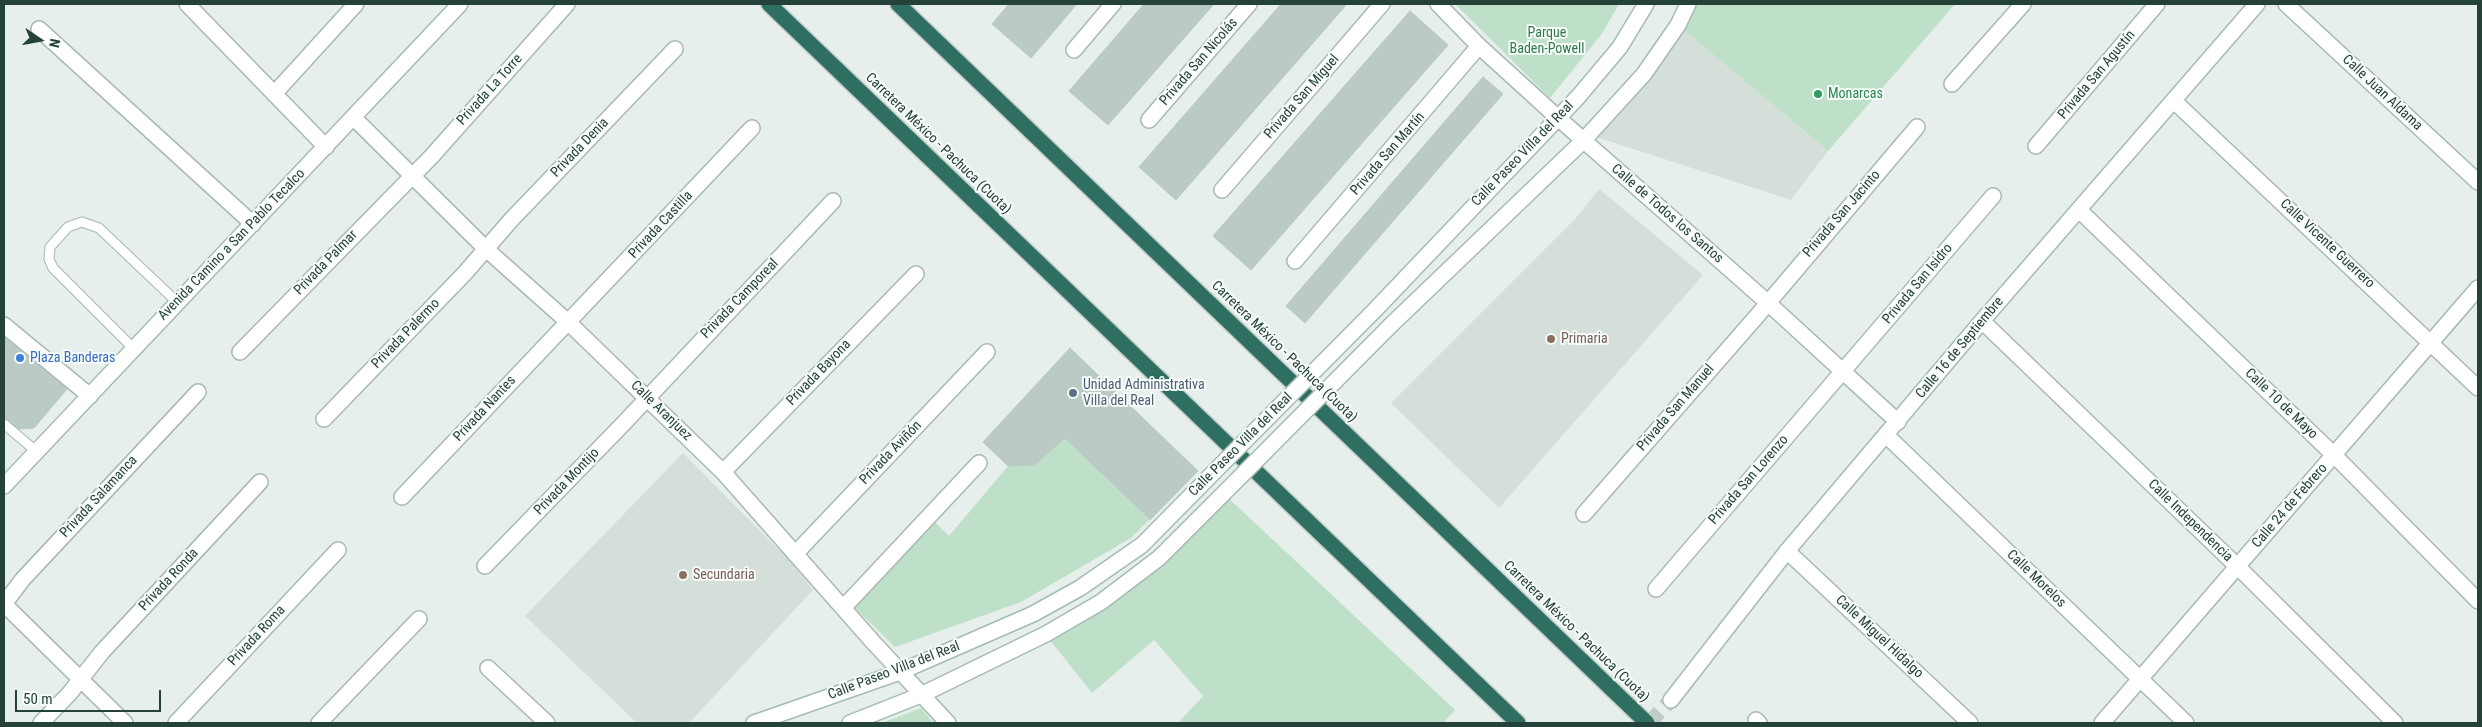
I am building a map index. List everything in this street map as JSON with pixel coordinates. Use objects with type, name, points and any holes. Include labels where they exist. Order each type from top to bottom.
[{"type":"highway","name":"Carretera México - Pachuca (Cuota)","points":[[769,4],[1518,723]]},
{"type":"highway","name":"Carretera México - Pachuca (Cuota)","points":[[898,4],[1648,723]]},
{"type":"street","points":[[189,4],[326,147]]},
{"type":"street","points":[[274,94],[356,4]]},
{"type":"street","name":"Avenida Camino a San Pablo Tecalco","points":[[4,486],[460,4]]},
{"type":"street","name":"Privada La Torre","points":[[412,174],[567,4]]},
{"type":"street","points":[[1074,50],[1113,4]]},
{"type":"street","name":"Privada San Nicolás","points":[[1149,120],[1249,4]]},
{"type":"street","name":"Privada San Miguel","points":[[1222,190],[1382,4]]},
{"type":"street","name":"Calle de Todos los Santos","points":[[1438,4],[1479,46],[1557,117],[1767,302],[1898,422]]},
{"type":"street","name":"Calle Paseo Villa del Real","points":[[754,723],[900,672],[1032,614],[1080,588],[1142,545],[1376,310],[1557,117],[1620,47],[1646,4]]},
{"type":"street","name":"Calle Paseo Villa del Real","points":[[850,723],[921,695],[1046,634],[1101,602],[1159,558],[1391,325],[1584,141],[1644,74],[1678,25],[1688,4]]},
{"type":"street","points":[[1952,84],[2023,4]]},
{"type":"street","name":"Privada San Agustín","points":[[2036,146],[2157,4]]},
{"type":"street","name":"Calle 16 de Septiembre","points":[[1671,700],[1787,551],[1982,321],[2080,211],[2257,4]]},
{"type":"street","name":"Calle Juan Aldama","points":[[2286,4],[2478,182]]},
{"type":"street","points":[[39,29],[253,224]]},
{"type":"street","name":"Privada San Martín","points":[[1296,261],[1479,46]]},
{"type":"street","name":"Privada Denia","points":[[486,249],[511,220],[675,49]]},
{"type":"street","name":"Calle Vicente Guerrero","points":[[2174,101],[2478,388]]},
{"type":"street","name":"Calle Aranjuez","points":[[354,118],[486,249],[648,397],[723,472],[900,672],[948,723]]},
{"type":"street","name":"Privada San Jacinto","points":[[1767,302],[1917,127]]},
{"type":"street","name":"Privada Castilla","points":[[568,322],[752,128]]},
{"type":"street","name":"Privada Palmar","points":[[240,352],[412,174]]},
{"type":"street","name":"Privada San Isidro","points":[[1843,372],[1993,196]]},
{"type":"street","name":"Privada Camporeal","points":[[648,397],[834,201]]},
{"type":"street","name":"Calle 10 de Mayo","points":[[2080,211],[2334,455],[2478,601]]},
{"type":"street","name":"Privada Palermo","points":[[324,419],[486,249]]},
{"type":"street","name":"Privada Bayona","points":[[723,472],[916,274]]},
{"type":"street","name":"Calle 24 de Febrero","points":[[2102,723],[2478,288]]},
{"type":"street","name":"Privada San Manuel","points":[[1584,514],[1767,302]]},
{"type":"street","name":"Calle Independencia","points":[[1982,321],[2238,567],[2395,723]]},
{"type":"street","name":"Privada Nantes","points":[[402,498],[568,322]]},
{"type":"street","points":[[4,325],[90,396]]},
{"type":"street","name":"Privada Aviñón","points":[[795,554],[988,352]]},
{"type":"street","name":"Privada San Lorenzo","points":[[1656,589],[1843,372]]},
{"type":"street","name":"Privada Salamanca","points":[[4,604],[23,579],[198,392]]},
{"type":"street","name":"Privada Montijo","points":[[485,566],[648,397]]},
{"type":"street","name":"Calle Morelos","points":[[1886,435],[2186,723]]},
{"type":"street","points":[[843,608],[979,464]]},
{"type":"street","name":"Privada Ronda","points":[[41,723],[80,680],[102,652],[260,482]]},
{"type":"street","name":"Privada Roma","points":[[176,723],[338,550]]},
{"type":"street","name":"Calle Miguel Hidalgo","points":[[1787,551],[1970,723]]},
{"type":"street","points":[[4,604],[125,723]]},
{"type":"street","points":[[319,723],[419,618]]},
{"type":"street","points":[[488,668],[547,723]]},
{"type":"lane","points":[[134,349],[53,268],[49,259],[50,247],[68,226],[82,222],[98,228],[178,303]]},
{"type":"lane","points":[[4,424],[37,452]]},
{"type":"shaded area","points":[[1678,25],[1828,151],[1791,200],[1587,134]]},
{"type":"shaded area","name":"Primaria","points":[[1599,189],[1703,275],[1499,508],[1391,403],[1576,218]]},
{"type":"shaded area","name":"Secundaria","points":[[683,453],[789,560],[813,590],[689,723],[637,723],[525,616]]},
{"type":"green space","name":"Parque Baden-Powell","points":[[1455,4],[1619,4],[1601,35],[1550,98]]},
{"type":"green space","name":"Monarcas","points":[[1689,4],[1955,4],[1828,151],[1678,25]]},
{"type":"green space","points":[[1065,438],[1149,520],[1131,538],[1021,602],[895,647],[847,600],[932,519],[949,536],[1008,466],[1034,465]]},
{"type":"green space","points":[[1224,494],[1455,710],[1443,723],[1178,723],[1203,696],[1154,640],[1092,693],[1046,635],[1101,603]]},
{"type":"green space","points":[[921,708],[933,723],[882,723]]},
{"type":"building","points":[[1009,4],[1077,4],[1031,58],[992,24]]},
{"type":"building","points":[[1144,4],[1214,4],[1108,125],[1069,91]]},
{"type":"building","points":[[1281,4],[1347,4],[1176,200],[1139,167]]},
{"type":"building","points":[[1410,11],[1448,45],[1251,270],[1213,236]]},
{"type":"building","points":[[1483,77],[1503,94],[1305,323],[1286,306]]},
{"type":"building","name":"Plaza Banderas","points":[[4,337],[67,389],[34,428],[19,429],[4,418]]},
{"type":"building","name":"Unidad Administrativa Villa del Real","points":[[1070,348],[1198,471],[1150,520],[1065,438],[1034,465],[1008,466],[983,442]]},
{"type":"tunnel","points":[[1649,723],[1671,700]]},
{"type":"place","name":"Monarcas","points":[[1818,94]]},
{"type":"place","name":"Primaria","points":[[1551,339]]},
{"type":"place","name":"Plaza Banderas","points":[[20,358]]},
{"type":"place","name":"Unidad Administrativa Villa del Real","points":[[1073,393]]},
{"type":"place","name":"Secundaria","points":[[683,575]]}]
